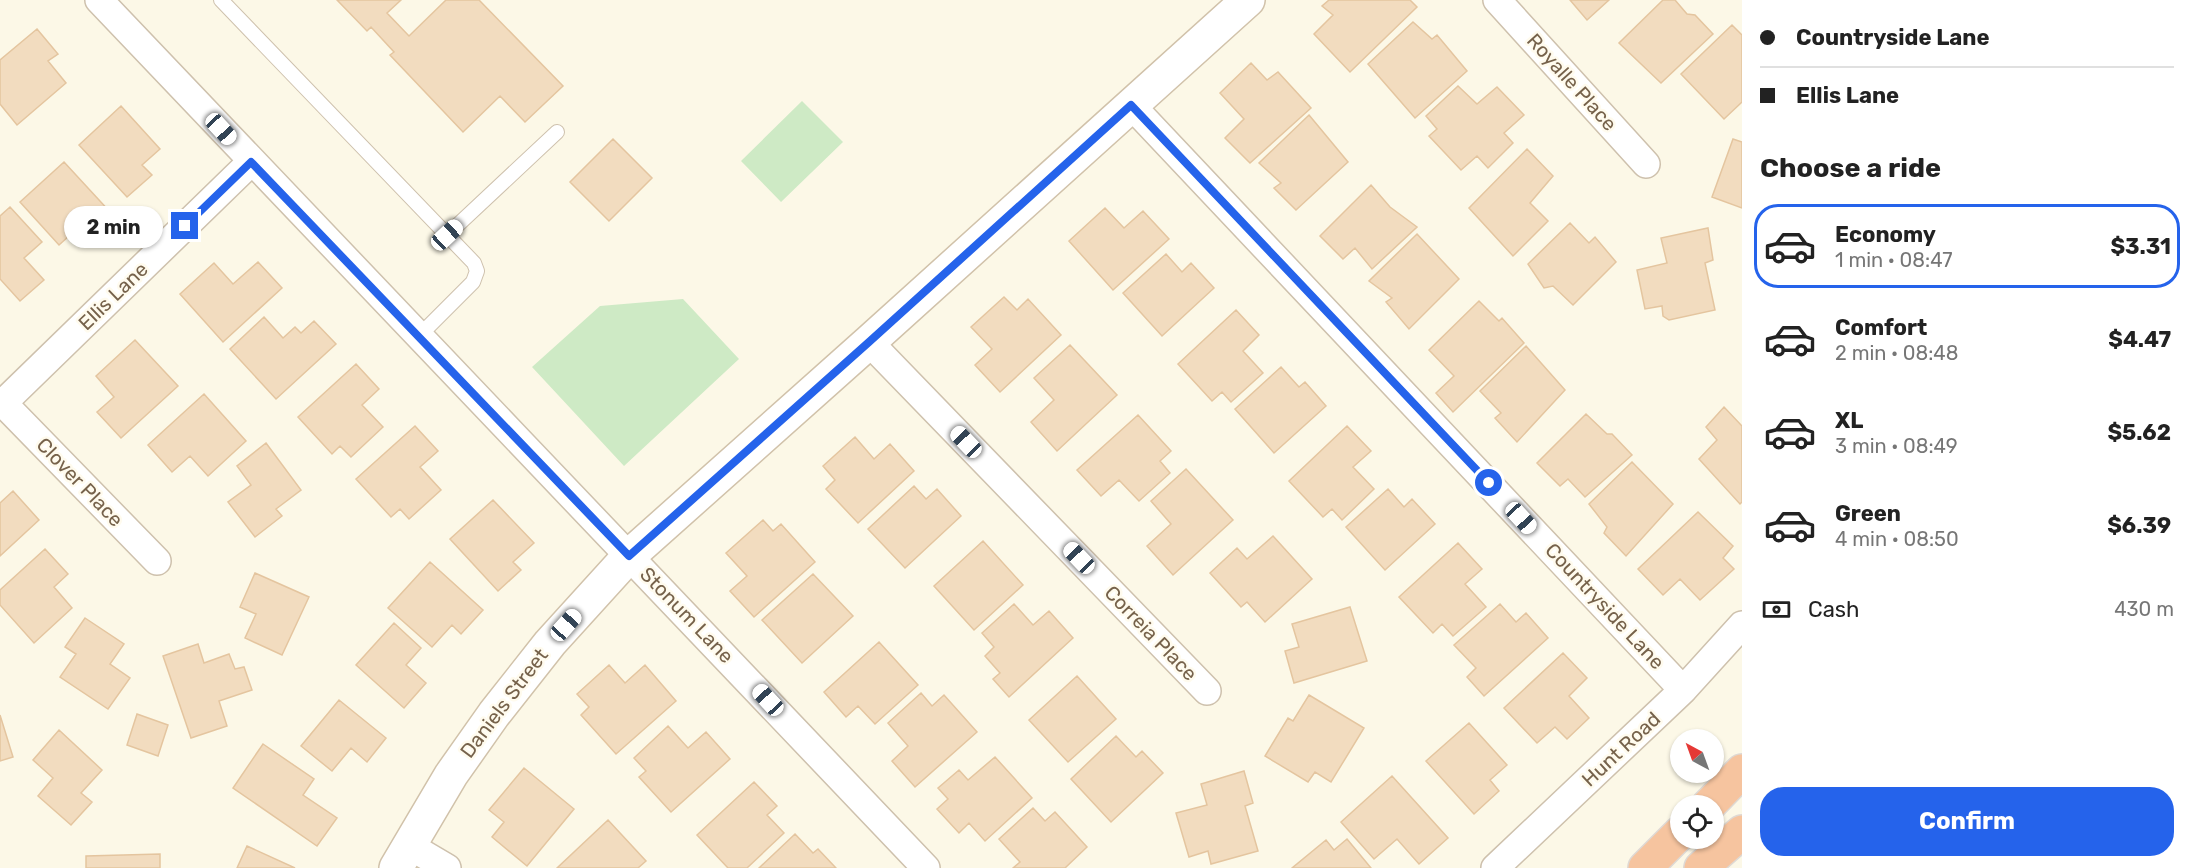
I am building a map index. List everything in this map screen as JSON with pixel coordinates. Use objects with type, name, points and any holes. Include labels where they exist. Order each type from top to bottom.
[{"type":"highway","points":[[1719,795],[1742,771]]},
{"type":"highway","points":[[1701,868],[1742,832]]},
{"type":"highway","points":[[1645,868],[1670,843]]},
{"type":"street","name":"Stonum Lane","points":[[99,0],[251,162],[721,650],[926,868]]},
{"type":"street","name":"Daniels Street","points":[[402,857],[451,775],[494,714],[550,643],[629,556],[1248,0]]},
{"type":"street","name":"Royalle Place","points":[[1497,0],[1646,164]]},
{"type":"street","name":"Countryside Lane","points":[[1131,105],[1683,690]]},
{"type":"street","name":"Ellis Lane","points":[[2,404],[251,162]]},
{"type":"street","name":"Correia Place","points":[[869,342],[1208,691]]},
{"type":"street","name":"Clover Place","points":[[2,404],[157,561]]},
{"type":"street","name":"Hunt Road","points":[[1495,868],[1683,690],[1742,625]]},
{"type":"street","points":[[402,857],[447,868]]},
{"type":"lane","points":[[221,0],[474,263],[477,271],[473,282],[419,336]]},
{"type":"lane","points":[[447,235],[557,132]]},
{"type":"green space","points":[[802,101],[843,142],[781,202],[741,161]]},
{"type":"green space","points":[[683,299],[739,359],[624,466],[532,367],[600,306]]},
{"type":"building","points":[[337,0],[401,0],[387,13],[409,36],[446,0],[479,0],[563,86],[525,122],[500,96],[463,132],[390,55],[394,52],[371,27],[367,31]]},
{"type":"building","points":[[1329,0],[1410,0],[1417,7],[1350,72],[1314,34],[1333,15],[1322,6]]},
{"type":"building","points":[[1570,0],[1609,0],[1587,20]]},
{"type":"building","points":[[1663,0],[1675,0],[1687,14],[1695,15],[1713,34],[1661,83],[1619,43]]},
{"type":"building","points":[[1413,22],[1432,39],[1437,35],[1467,71],[1415,118],[1368,64]]},
{"type":"building","points":[[1732,25],[1742,35],[1742,102],[1724,119],[1681,74]]},
{"type":"building","points":[[37,29],[58,54],[48,61],[66,83],[17,125],[0,104],[0,60]]},
{"type":"building","points":[[1251,63],[1267,80],[1278,72],[1311,108],[1250,163],[1225,138],[1244,119],[1220,93]]},
{"type":"building","points":[[1458,86],[1477,104],[1497,87],[1524,115],[1504,133],[1513,143],[1488,168],[1477,156],[1461,170],[1429,136],[1437,129],[1426,116]]},
{"type":"building","points":[[121,106],[160,149],[142,165],[152,175],[127,197],[79,145]]},
{"type":"building","points":[[1309,115],[1348,162],[1296,210],[1274,188],[1281,183],[1259,163]]},
{"type":"building","points":[[613,139],[652,178],[609,221],[570,182]]},
{"type":"building","points":[[1733,139],[1742,142],[1742,208],[1712,197]]},
{"type":"building","points":[[1527,149],[1553,176],[1530,203],[1548,221],[1513,256],[1469,208]]},
{"type":"building","points":[[64,162],[111,213],[87,236],[79,227],[59,245],[20,202]]},
{"type":"building","points":[[1371,185],[1390,207],[1417,227],[1372,269],[1355,248],[1343,259],[1320,236]]},
{"type":"building","points":[[10,207],[42,242],[24,258],[44,280],[20,301],[0,279],[0,216]]},
{"type":"building","points":[[1105,208],[1124,228],[1143,211],[1169,239],[1113,290],[1069,241]]},
{"type":"building","points":[[1570,223],[1589,243],[1595,237],[1616,262],[1573,305],[1553,286],[1544,288],[1528,264]]},
{"type":"building","points":[[1708,228],[1713,260],[1705,263],[1715,310],[1669,320],[1663,316],[1662,306],[1645,309],[1637,270],[1667,263],[1661,238]]},
{"type":"building","points":[[1417,234],[1459,279],[1409,329],[1386,302],[1392,298],[1369,281]]},
{"type":"building","points":[[1166,254],[1182,272],[1191,263],[1214,288],[1162,336],[1123,293]]},
{"type":"building","points":[[258,262],[282,288],[223,342],[180,294],[214,263],[233,284]]},
{"type":"building","points":[[1004,297],[1017,310],[1028,299],[1061,335],[1000,392],[975,365],[992,349],[971,327]]},
{"type":"building","points":[[1479,301],[1499,321],[1502,318],[1524,343],[1453,412],[1436,393],[1454,376],[1429,350]]},
{"type":"building","points":[[1236,310],[1259,335],[1243,351],[1263,373],[1231,402],[1222,392],[1212,401],[1178,364]]},
{"type":"building","points":[[264,317],[283,338],[295,327],[301,333],[314,321],[336,344],[276,399],[230,349]]},
{"type":"building","points":[[135,340],[178,386],[121,438],[97,412],[114,397],[96,376]]},
{"type":"building","points":[[1070,345],[1117,395],[1057,451],[1031,422],[1054,400],[1034,378]]},
{"type":"building","points":[[1526,346],[1565,390],[1517,442],[1495,418],[1501,413],[1480,391]]},
{"type":"building","points":[[356,364],[379,389],[362,405],[383,427],[351,457],[340,446],[332,454],[298,417]]},
{"type":"building","points":[[1281,367],[1299,387],[1305,382],[1326,406],[1274,453],[1235,409]]},
{"type":"building","points":[[204,394],[246,441],[208,476],[190,456],[172,472],[148,445]]},
{"type":"building","points":[[1724,407],[1742,426],[1742,502],[1740,504],[1699,459],[1717,440],[1706,427]]},
{"type":"building","points":[[1586,414],[1607,434],[1612,434],[1632,455],[1585,497],[1568,479],[1560,486],[1537,463]]},
{"type":"building","points":[[1138,415],[1171,451],[1160,461],[1170,473],[1139,501],[1119,480],[1101,496],[1077,470]]},
{"type":"building","points":[[415,426],[438,451],[420,467],[441,490],[409,519],[400,509],[391,517],[356,479]]},
{"type":"building","points":[[1347,426],[1371,451],[1353,467],[1374,489],[1342,520],[1332,509],[1323,517],[1289,481]]},
{"type":"building","points":[[855,437],[874,459],[890,444],[914,471],[858,523],[826,489],[835,480],[823,466]]},
{"type":"building","points":[[266,443],[301,490],[276,509],[282,516],[255,537],[228,502],[251,485],[237,466]]},
{"type":"building","points":[[1632,462],[1673,504],[1626,556],[1604,533],[1607,527],[1589,504]]},
{"type":"building","points":[[1186,469],[1233,520],[1173,575],[1147,546],[1171,524],[1151,501]]},
{"type":"building","points":[[914,486],[926,499],[937,489],[961,516],[905,568],[868,529]]},
{"type":"building","points":[[1388,489],[1404,507],[1412,499],[1435,524],[1385,570],[1346,527]]},
{"type":"building","points":[[13,491],[39,520],[0,556],[0,503]]},
{"type":"building","points":[[493,500],[534,543],[513,562],[521,570],[498,591],[450,539]]},
{"type":"building","points":[[1698,512],[1733,546],[1723,558],[1734,569],[1700,600],[1680,579],[1663,595],[1638,569]]},
{"type":"building","points":[[763,520],[773,531],[781,524],[815,562],[754,617],[730,591],[747,576],[726,553]]},
{"type":"building","points":[[1273,536],[1312,579],[1265,622],[1247,602],[1241,607],[1210,573],[1237,548],[1247,559]]},
{"type":"building","points":[[983,541],[1023,585],[974,630],[934,586]]},
{"type":"building","points":[[1458,543],[1482,569],[1465,584],[1486,607],[1453,636],[1442,624],[1433,633],[1399,597]]},
{"type":"building","points":[[45,549],[68,574],[54,587],[72,608],[34,643],[0,605],[0,590]]},
{"type":"building","points":[[430,562],[483,610],[461,634],[452,625],[432,647],[388,608]]},
{"type":"building","points":[[255,573],[309,597],[282,655],[245,638],[256,614],[240,607]]},
{"type":"building","points":[[813,574],[853,616],[802,663],[762,620]]},
{"type":"building","points":[[1014,604],[1033,625],[1049,611],[1073,638],[1009,697],[993,679],[1000,673],[985,656],[994,647],[982,633]]},
{"type":"building","points":[[1500,604],[1516,622],[1526,613],[1548,638],[1484,696],[1467,677],[1476,668],[1454,645]]},
{"type":"building","points":[[1350,607],[1367,661],[1294,683],[1285,651],[1299,647],[1292,624]]},
{"type":"building","points":[[85,618],[124,644],[110,664],[130,678],[108,709],[60,677],[76,654],[65,647]]},
{"type":"building","points":[[394,623],[421,648],[406,665],[426,683],[404,708],[356,665]]},
{"type":"building","points":[[879,642],[918,685],[875,724],[858,706],[846,717],[824,692]]},
{"type":"building","points":[[198,644],[204,663],[229,654],[235,669],[244,667],[252,690],[219,701],[227,726],[191,738],[163,656]]},
{"type":"building","points":[[1563,653],[1587,678],[1569,696],[1589,718],[1567,739],[1555,727],[1537,743],[1504,708]]},
{"type":"building","points":[[609,665],[625,683],[645,665],[676,701],[616,754],[581,715],[589,707],[577,694]]},
{"type":"building","points":[[1077,676],[1116,719],[1068,762],[1029,720]]},
{"type":"building","points":[[921,693],[932,706],[944,695],[977,732],[915,787],[892,761],[908,746],[888,723]]},
{"type":"building","points":[[1309,695],[1364,728],[1331,782],[1315,772],[1308,782],[1265,756],[1288,718],[1293,721]]},
{"type":"building","points":[[339,700],[386,738],[367,762],[351,748],[332,771],[301,746]]},
{"type":"building","points":[[137,714],[168,725],[158,756],[127,745]]},
{"type":"building","points":[[0,715],[13,757],[0,761]]},
{"type":"building","points":[[1469,723],[1507,765],[1490,780],[1499,791],[1474,814],[1426,761]]},
{"type":"building","points":[[668,726],[688,748],[706,732],[730,759],[671,812],[639,777],[646,771],[634,758]]},
{"type":"building","points":[[59,730],[102,770],[81,793],[92,802],[71,825],[38,796],[53,778],[33,760]]},
{"type":"building","points":[[1116,736],[1136,757],[1142,751],[1163,773],[1111,822],[1071,779]]},
{"type":"building","points":[[263,744],[314,779],[303,795],[337,818],[317,846],[233,788]]},
{"type":"building","points":[[995,757],[1032,798],[985,841],[969,823],[959,833],[937,809],[948,799],[938,788],[959,770],[968,780]]},
{"type":"building","points":[[524,768],[574,809],[527,866],[492,837],[504,822],[489,810]]},
{"type":"building","points":[[1244,771],[1253,803],[1245,806],[1258,851],[1211,864],[1208,851],[1189,857],[1176,813],[1207,805],[1201,784]]},
{"type":"building","points":[[1392,776],[1448,838],[1419,864],[1397,839],[1374,859],[1341,822]]},
{"type":"building","points":[[754,782],[777,806],[767,815],[784,833],[747,868],[728,868],[697,835]]},
{"type":"building","points":[[1033,808],[1045,821],[1055,812],[1087,847],[1065,868],[1013,868],[1020,862],[999,839]]},
{"type":"building","points":[[608,820],[646,861],[638,868],[557,868]]},
{"type":"building","points":[[795,834],[813,853],[818,849],[836,868],[759,868]]},
{"type":"building","points":[[1347,839],[1371,868],[1292,868],[1326,840],[1334,850]]},
{"type":"building","points":[[247,846],[295,868],[237,868]]},
{"type":"building","points":[[160,854],[160,868],[86,868],[86,856]]},
{"type":"route","points":[[185,226],[251,162],[629,556],[1131,105],[1489,483]]}]
